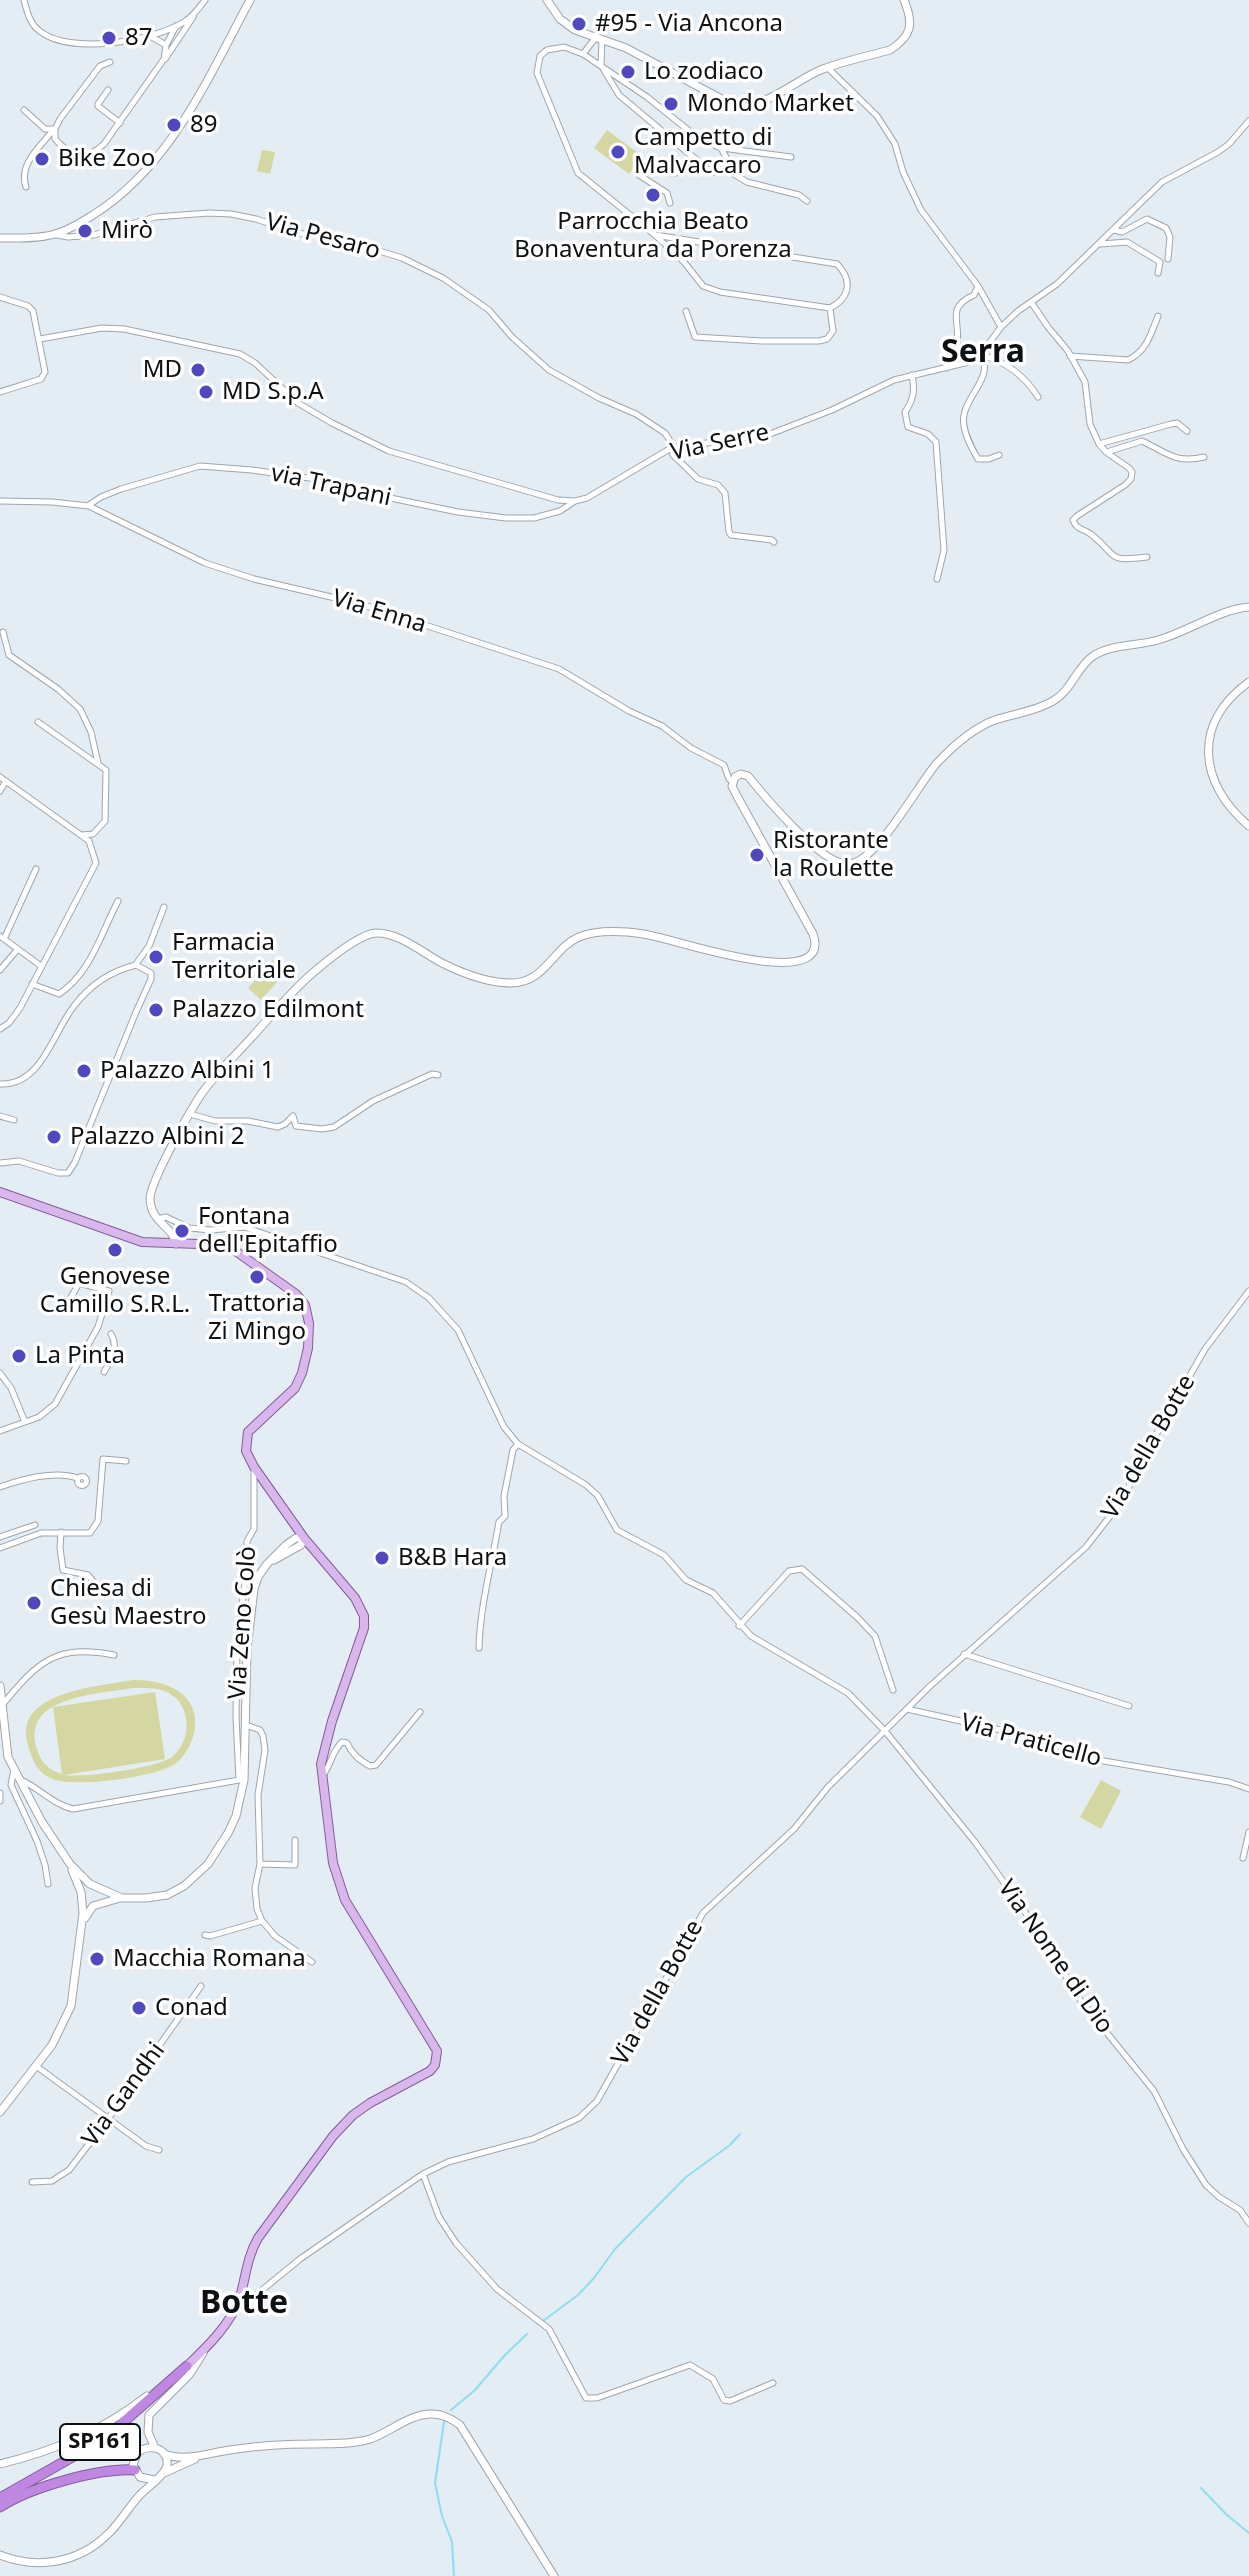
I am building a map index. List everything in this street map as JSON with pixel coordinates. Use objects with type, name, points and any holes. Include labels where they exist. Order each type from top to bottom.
[{"type":"highway","name":"SP161","points":[[0,2498],[104,2439],[187,2366]]},
{"type":"highway","name":"SP161","points":[[0,2507],[50,2484],[114,2471],[137,2474]]},
{"type":"main road","points":[[0,238],[55,234],[109,204],[165,147],[190,112],[250,0]]},
{"type":"main road","points":[[547,0],[567,25],[597,40],[616,44],[731,104],[741,106],[757,104],[828,68],[898,45],[911,25],[904,0]]},
{"type":"main road","points":[[176,1244],[174,1236],[156,1219],[150,1197],[201,1094],[313,972],[368,935],[388,934],[458,970],[488,980],[511,983],[540,973],[578,937],[605,932],[657,936],[769,962],[796,962],[808,958],[816,944],[813,934],[737,796],[732,781],[741,774],[748,776],[804,837],[837,861],[848,865],[857,862],[877,845],[938,762],[974,731],[992,721],[1055,700],[1068,689],[1088,661],[1100,653],[1158,640],[1219,615],[1249,607]]},
{"type":"main road","points":[[1249,682],[1233,694],[1215,720],[1208,750],[1209,765],[1219,791],[1249,826]]},
{"type":"main road","points":[[0,1192],[142,1242],[227,1245],[296,1294],[305,1305],[309,1323],[308,1348],[302,1373],[295,1388],[248,1432],[246,1451],[304,1538],[355,1598],[364,1616],[365,1622],[321,1764],[333,1863],[345,1900],[437,2051],[437,2059],[430,2071],[353,2115],[333,2136],[258,2238],[248,2258],[238,2302],[227,2322],[189,2375],[149,2415],[148,2432],[155,2448]]},
{"type":"main road","points":[[287,1548],[294,1531],[292,1520]]},
{"type":"main road","points":[[0,1686],[8,1757],[70,1864],[82,1896],[96,1904],[122,1898],[158,1897],[184,1886],[208,1864],[228,1833],[239,1806],[246,1725],[247,1649],[258,1577],[267,1564],[287,1548],[301,1545],[304,1538]]},
{"type":"main road","points":[[287,1548],[303,1549],[326,1564]]},
{"type":"main road","points":[[70,1864],[90,1884],[122,1898]]},
{"type":"main road","points":[[0,2112],[52,2045],[71,2006],[82,1925],[82,1896],[85,1886],[90,1884]]},
{"type":"main road","points":[[82,1925],[103,1896],[101,1889]]},
{"type":"main road","points":[[0,2464],[59,2447],[93,2432],[122,2415],[206,2348]]},
{"type":"main road","points":[[136,2499],[141,2487],[133,2465],[137,2453],[147,2447],[173,2457],[278,2444],[347,2443],[371,2438],[431,2413],[443,2415],[460,2425],[554,2576]]},
{"type":"main road","points":[[164,2454],[167,2463],[164,2473]]},
{"type":"main road","points":[[0,2555],[20,2562],[42,2563],[79,2555],[107,2535],[154,2480],[200,2456]]},
{"type":"main road","points":[[137,2474],[154,2480]]},
{"type":"street","points":[[24,0],[39,31],[62,42],[85,44],[150,36],[176,26],[196,12]]},
{"type":"street","points":[[55,129],[55,139],[69,154],[93,154],[120,123],[205,0]]},
{"type":"street","points":[[164,59],[166,45],[176,26]]},
{"type":"street","points":[[150,36],[166,45]]},
{"type":"street","points":[[583,54],[597,40]]},
{"type":"street","points":[[597,40],[603,54],[601,66],[617,91],[711,172],[727,170]]},
{"type":"street","points":[[592,61],[597,40]]},
{"type":"street","points":[[603,54],[616,44]]},
{"type":"street","points":[[655,235],[837,264],[846,274],[845,294],[839,304],[830,308],[720,292],[703,286],[684,262],[655,235],[578,173],[541,87],[537,65],[540,56],[547,50],[564,47],[583,54],[698,138],[721,148],[791,157]]},
{"type":"street","points":[[26,187],[23,169],[100,66],[110,62]]},
{"type":"street","points":[[828,68],[877,116],[895,144],[903,172],[921,210],[978,286],[1001,327]]},
{"type":"street","points":[[617,91],[625,83]]},
{"type":"street","points":[[108,90],[98,106],[120,123]]},
{"type":"street","points":[[24,110],[45,129],[55,129]]},
{"type":"street","points":[[981,354],[1001,327],[1057,284],[1162,182],[1218,152],[1249,121]]},
{"type":"street","points":[[721,148],[728,161],[727,170]]},
{"type":"street","points":[[670,203],[667,193],[639,175],[640,167],[649,164],[671,175],[696,159]]},
{"type":"street","points":[[727,170],[747,182],[799,195],[807,201]]},
{"type":"street","name":"Via Pesaro","points":[[55,234],[68,237],[94,235],[155,217],[231,214],[302,234],[318,232],[402,258],[443,278],[489,310],[512,337],[549,370],[599,398],[636,414],[665,433],[673,455],[698,479],[718,485],[725,493],[731,535],[774,542]]},
{"type":"street","points":[[1114,230],[1122,232],[1147,219],[1166,228],[1170,237],[1168,259]]},
{"type":"street","points":[[1100,244],[1132,244],[1160,262],[1158,273]]},
{"type":"street","points":[[945,369],[957,345],[955,316],[962,300],[974,295],[978,286]]},
{"type":"street","points":[[0,297],[28,306],[33,311],[44,376],[0,392]]},
{"type":"street","points":[[1031,302],[1085,382],[1090,424],[1099,444],[1132,472],[1131,479],[1125,485],[1077,516],[1073,524],[1089,532],[1116,558],[1147,557]]},
{"type":"street","points":[[686,311],[695,337],[819,341],[827,339],[833,331],[830,308]]},
{"type":"street","points":[[1070,356],[1133,358],[1145,346],[1158,316]]},
{"type":"street","points":[[40,339],[102,328],[124,329],[240,354],[255,363],[298,403],[389,451],[558,500],[575,501]]},
{"type":"street","points":[[981,354],[1011,368],[1038,397]]},
{"type":"street","points":[[981,354],[985,360],[984,374],[966,408],[963,423],[978,459],[999,455]]},
{"type":"street","name":"Via Serre","points":[[575,501],[587,498],[671,448],[770,434],[832,410],[894,380],[973,361],[981,354]]},
{"type":"street","points":[[912,375],[915,390],[905,412],[908,427],[928,434],[936,442],[944,550],[937,579]]},
{"type":"street","points":[[1099,444],[1177,423],[1187,431]]},
{"type":"street","points":[[1106,452],[1142,441],[1172,457],[1204,457]]},
{"type":"street","name":"via Trapani","points":[[89,506],[121,489],[200,466],[323,480],[376,495],[458,512],[506,518],[534,518],[560,511],[575,501]]},
{"type":"street","name":"Via Enna","points":[[0,501],[89,506],[217,567],[254,579],[361,604],[559,669],[629,711],[662,726],[691,748],[724,765],[732,781]]},
{"type":"street","points":[[3,632],[9,655],[58,689],[80,709],[91,732],[98,763]]},
{"type":"street","points":[[38,722],[106,770],[105,821],[93,834],[81,835]]},
{"type":"street","points":[[0,791],[3,779],[81,835],[89,841],[96,863],[15,1016],[0,1029]]},
{"type":"street","points":[[36,869],[2,938],[41,966]]},
{"type":"street","points":[[32,984],[59,994],[70,987],[89,962],[118,901]]},
{"type":"street","points":[[136,965],[149,946],[164,907]]},
{"type":"street","points":[[0,970],[17,950]]},
{"type":"street","points":[[0,1084],[20,1080],[30,1074],[46,1054],[76,1003],[98,982],[125,967],[136,965],[151,973],[68,1173],[19,1161],[0,1163]]},
{"type":"street","points":[[190,1114],[215,1121],[248,1121],[278,1127],[293,1116],[296,1126],[326,1129],[383,1096],[432,1074],[438,1075]]},
{"type":"street","points":[[0,1116],[14,1120]]},
{"type":"street","points":[[156,1219],[166,1217],[189,1228],[244,1227],[406,1282],[429,1298],[458,1330],[504,1427],[518,1444],[513,1450],[504,1496],[505,1516],[499,1522],[479,1622],[479,1648]]},
{"type":"street","points":[[0,1431],[39,1417],[55,1404],[98,1327],[109,1291],[79,1283],[65,1308]]},
{"type":"street","name":"Via della Botte","points":[[238,2302],[248,2301],[300,2259],[423,2174],[448,2162],[533,2139],[579,2118],[597,2101],[703,1913],[794,1829],[828,1787],[963,1654],[1067,1567],[1100,1531],[1131,1486],[1149,1447],[1205,1349],[1249,1291]]},
{"type":"street","points":[[104,1372],[113,1354],[115,1341],[111,1334]]},
{"type":"street","points":[[0,1373],[11,1388],[25,1422]]},
{"type":"street","name":"Via Nome di Dio","points":[[518,1444],[586,1485],[598,1496],[617,1530],[664,1555],[686,1580],[713,1593],[751,1636],[848,1693],[885,1731],[975,1842],[1035,1926],[1081,2001],[1154,2091],[1183,2149],[1206,2185],[1240,2210],[1249,2223]]},
{"type":"street","points":[[0,1548],[41,1533],[90,1533],[98,1521],[103,1459],[126,1461]]},
{"type":"street","name":"Via Zeno Colò","points":[[242,1780],[236,1716],[237,1647],[247,1541],[254,1529],[254,1467]]},
{"type":"street","points":[[0,1487],[35,1477],[78,1478]]},
{"type":"street","points":[[0,1537],[35,1525]]},
{"type":"street","points":[[61,1532],[63,1570],[88,1575],[93,1581]]},
{"type":"street","points":[[739,1626],[789,1571],[802,1569],[875,1636],[893,1690]]},
{"type":"street","points":[[2,1705],[24,1679],[47,1661],[74,1651],[114,1655]]},
{"type":"street","points":[[963,1654],[1129,1706]]},
{"type":"street","name":"Via Praticello","points":[[907,1709],[1014,1733],[1056,1753],[1229,1782],[1249,1789]]},
{"type":"street","points":[[322,1776],[342,1742],[347,1743],[361,1761],[370,1766],[376,1765],[420,1712]]},
{"type":"street","points":[[246,1725],[260,1730],[265,1750],[258,1795],[260,1864],[255,1888],[257,1909],[262,1921],[275,1936],[312,1962]]},
{"type":"street","points":[[14,1769],[11,1785],[37,1841],[48,1884]]},
{"type":"street","points":[[18,1778],[66,1808],[73,1809],[242,1780]]},
{"type":"street","points":[[0,1793],[0,1801]]},
{"type":"street","points":[[1243,1858],[1249,1832]]},
{"type":"street","points":[[260,1864],[295,1865],[295,1840]]},
{"type":"street","points":[[205,1935],[262,1921]]},
{"type":"street","name":"Via Gandhi","points":[[32,2182],[52,2181],[69,2170],[201,1986]]},
{"type":"street","points":[[36,2066],[146,2146],[159,2150]]},
{"type":"street","points":[[423,2174],[439,2217],[456,2243],[497,2289],[549,2329],[586,2398],[597,2398],[690,2365],[713,2379],[724,2400],[730,2401],[773,2383]]},
{"type":"green space","name":"Campetto di Malvaccaro","points":[[607,130],[642,156],[629,174],[594,148]]},
{"type":"green space","points":[[262,150],[275,152],[270,174],[257,171]]},
{"type":"green space","points":[[273,960],[286,972],[261,1000],[248,988]]},
{"type":"green space","points":[[132,1680],[166,1685],[185,1696],[191,1705],[195,1728],[191,1743],[182,1757],[165,1769],[113,1780],[61,1781],[41,1772],[28,1745],[27,1727],[33,1713],[45,1703],[80,1689]],"holes":[[[133,1688],[165,1691],[182,1706],[186,1733],[179,1750],[164,1761],[102,1774],[64,1775],[165,1759],[155,1692],[53,1707],[66,1701]],[[53,1707],[62,1774],[46,1765],[37,1749],[35,1731],[40,1718]]]},
{"type":"green space","points":[[1101,1780],[1121,1791],[1101,1829],[1080,1817]]},
{"type":"waterway","points":[[543,2321],[578,2295],[615,2249],[686,2177],[740,2134]]},
{"type":"waterway","points":[[451,2410],[475,2390],[527,2334]]},
{"type":"waterway","points":[[444,2422],[435,2483],[442,2516],[452,2542],[454,2576]]},
{"type":"waterway","points":[[1201,2488],[1249,2533]]},
{"type":"place","name":"#95 - Via Ancona","points":[[579,24]]},
{"type":"place","name":"87","points":[[109,38]]},
{"type":"place","name":"Lo zodiaco","points":[[628,72]]},
{"type":"place","name":"Mondo Market","points":[[671,104]]},
{"type":"place","name":"89","points":[[174,125]]},
{"type":"place","name":"Campetto di Malvaccaro","points":[[618,152]]},
{"type":"place","name":"Bike Zoo","points":[[42,159]]},
{"type":"place","name":"Parrocchia Beato Bonaventura da Porenza","points":[[653,195]]},
{"type":"place","name":"Mirò","points":[[85,231]]},
{"type":"place","name":"MD","points":[[198,370]]},
{"type":"place","name":"MD S.p.A","points":[[206,392]]},
{"type":"place","name":"Ristorante la Roulette","points":[[757,855]]},
{"type":"place","name":"Farmacia Territoriale","points":[[156,957]]},
{"type":"place","name":"Palazzo Edilmont","points":[[156,1010]]},
{"type":"place","name":"Palazzo Albini 1","points":[[84,1071]]},
{"type":"place","name":"Palazzo Albini 2","points":[[54,1137]]},
{"type":"place","name":"Fontana dell'Epitaffio","points":[[182,1231]]},
{"type":"place","name":"Genovese Camillo S.R.L.","points":[[115,1250]]},
{"type":"place","name":"Trattoria Zi Mingo","points":[[257,1277]]},
{"type":"place","name":"La Pinta","points":[[19,1356]]},
{"type":"place","name":"B&B Hara","points":[[382,1558]]},
{"type":"place","name":"Chiesa di Gesù Maestro","points":[[34,1603]]},
{"type":"place","name":"Macchia Romana","points":[[97,1959]]},
{"type":"place","name":"Conad","points":[[139,2008]]},
{"type":"district","name":"Serra","points":[[983,353]]},
{"type":"district","name":"Botte","points":[[244,2304]]}]
